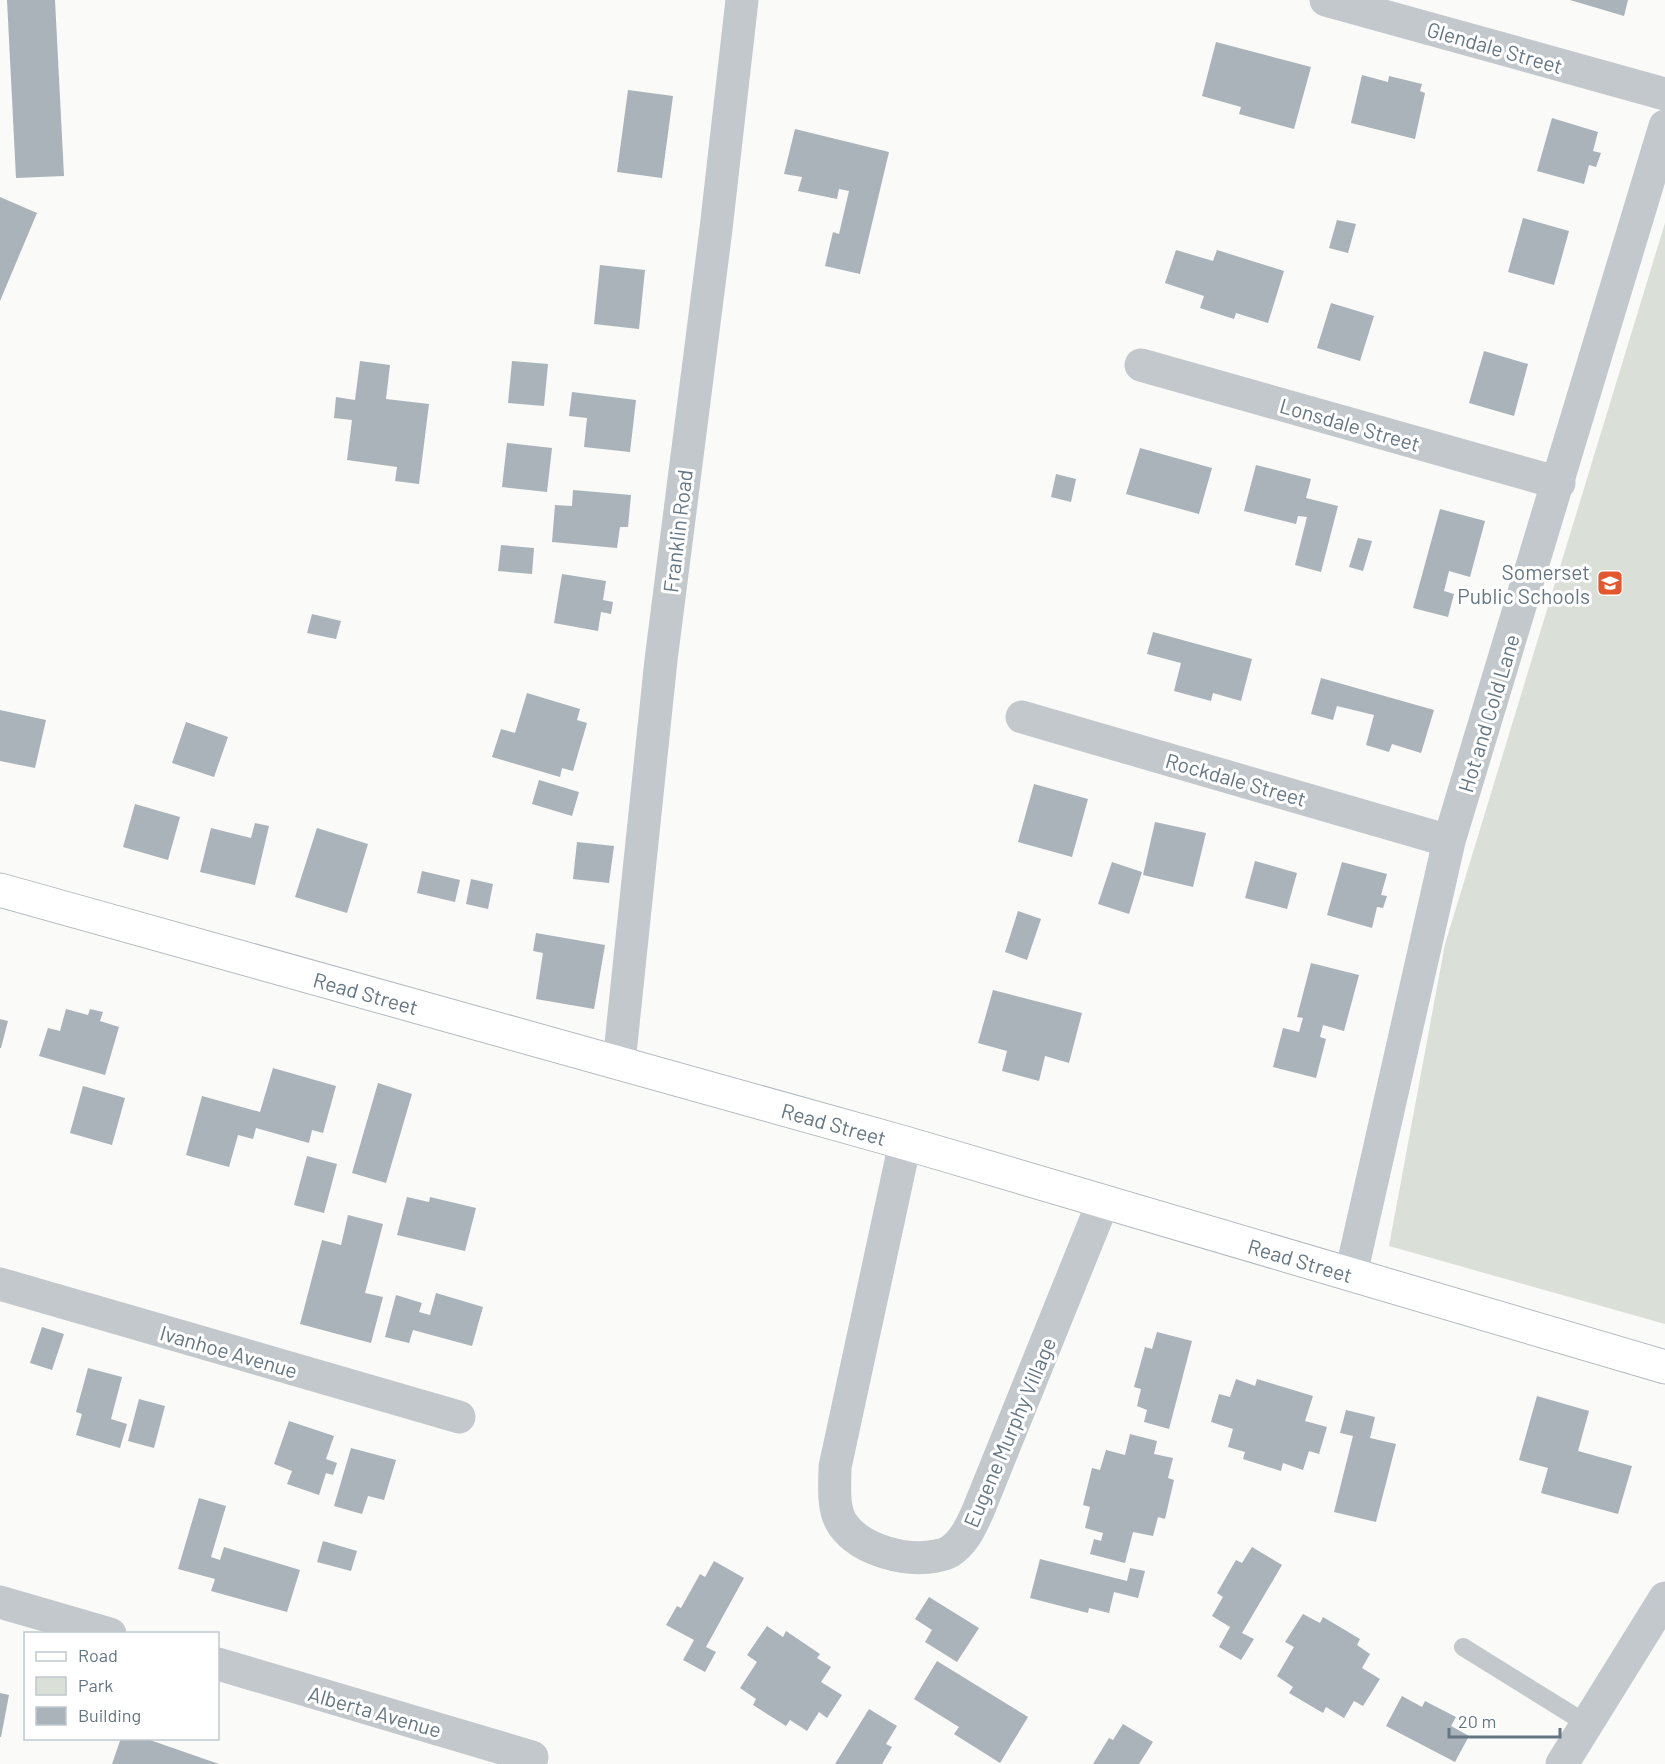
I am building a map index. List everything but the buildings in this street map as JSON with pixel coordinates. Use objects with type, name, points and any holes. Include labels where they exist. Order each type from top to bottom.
[{"type":"main road","name":"Read Street","points":[[0,890],[905,1143],[1665,1367]]},
{"type":"street","name":"Franklin Road","points":[[619,1062],[661,660],[742,0]]},
{"type":"street","name":"Glendale Street","points":[[1326,0],[1665,94]]},
{"type":"street","name":"Hot and Cold Lane","points":[[1351,1274],[1449,841],[1665,126]]},
{"type":"street","name":"Lonsdale Street","points":[[1141,365],[1559,483]]},
{"type":"street","name":"Rockdale Street","points":[[1022,717],[1449,841]]},
{"type":"street","name":"Eugene Murphy Village","points":[[905,1143],[835,1467],[835,1505],[843,1525],[865,1545],[897,1556],[923,1558],[948,1553],[966,1536],[1103,1202]]},
{"type":"street","name":"Ivanhoe Avenue","points":[[0,1284],[459,1418]]},
{"type":"street","points":[[1562,1764],[1665,1598]]},
{"type":"street","points":[[0,1602],[103,1632]]},
{"type":"street","name":"Alberta Avenue","points":[[219,1664],[532,1757]]},
{"type":"lane","points":[[1463,1647],[1587,1724]]},
{"type":"green space","name":"Somerset Public Schools","points":[[1665,223],[1665,1324],[1389,1246],[1445,944]]},
{"type":"place","name":"Somerset Public Schools","points":[[1610,583]]}]
